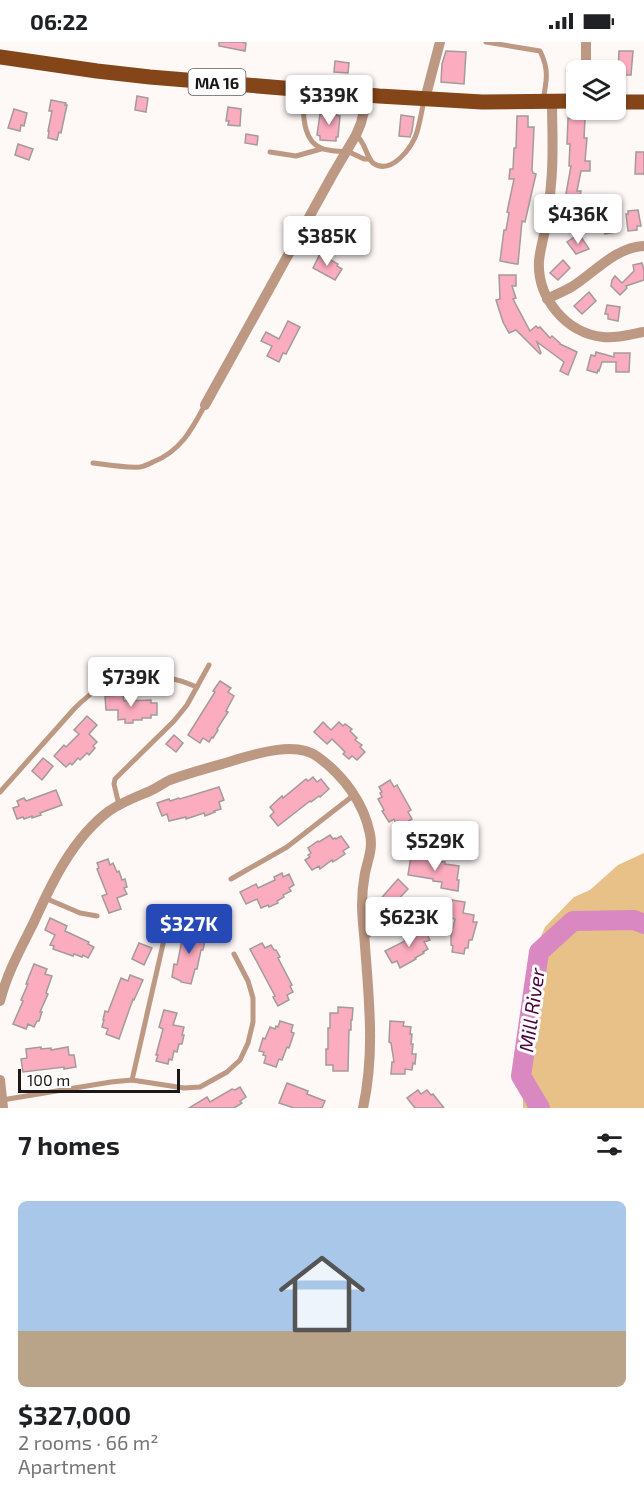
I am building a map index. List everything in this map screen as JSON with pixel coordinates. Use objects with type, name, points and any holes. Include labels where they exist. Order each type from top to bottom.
[{"type":"main road","name":"MA 16","points":[[0,58],[118,73],[302,90],[482,102],[566,101]]},
{"type":"main road","points":[[626,102],[644,102]]},
{"type":"street","points":[[430,99],[440,42]]},
{"type":"street","points":[[585,60],[586,42]]},
{"type":"street","points":[[205,405],[356,135],[362,123],[369,95]]},
{"type":"street","points":[[548,102],[552,182],[539,262],[541,282],[547,299],[564,320],[591,335],[605,338],[644,332]]},
{"type":"street","points":[[547,299],[573,286],[614,257],[630,249],[644,246]]},
{"type":"street","points":[[0,1001],[10,970],[62,867],[91,827],[110,811],[169,781],[242,758],[270,751],[304,750],[316,755],[341,778],[365,814],[370,835],[371,851],[362,887],[371,1024],[366,1107]]},
{"type":"street","points":[[0,1080],[3,1104]]},
{"type":"lane","points":[[486,42],[540,51],[546,62],[548,102]]},
{"type":"lane","points":[[302,90],[305,126],[309,140],[321,148]]},
{"type":"lane","points":[[356,135],[362,140],[373,163],[384,166],[393,163],[401,158],[412,143],[430,99]]},
{"type":"lane","points":[[270,152],[296,156],[321,148],[347,151],[364,159],[370,159]]},
{"type":"lane","points":[[93,463],[142,467],[162,459],[181,444],[205,405]]},
{"type":"lane","points":[[119,805],[115,779],[174,721],[187,705],[209,665]]},
{"type":"lane","points":[[0,792],[86,696],[114,679],[151,675],[179,680],[197,687]]},
{"type":"lane","points":[[231,879],[287,847],[354,795]]},
{"type":"lane","points":[[45,898],[80,913],[98,916]]},
{"type":"lane","points":[[365,937],[412,908],[442,906]]},
{"type":"lane","points":[[132,1080],[171,909]]},
{"type":"lane","points":[[3,1104],[111,1082],[132,1080],[184,1088],[200,1087],[227,1072],[240,1060],[248,1043],[253,1022],[253,998],[248,981],[234,954]]},
{"type":"shaded area","points":[[644,853],[644,1108],[523,1108],[523,1080],[533,1009],[530,975],[534,953],[545,927],[574,897],[590,890],[618,865]]},
{"type":"building","points":[[219,42],[246,43],[245,51],[219,46]]},
{"type":"building","points":[[446,51],[466,52],[464,84],[441,82],[442,64]]},
{"type":"building","points":[[619,51],[633,51],[631,75],[626,75],[626,60],[619,60]]},
{"type":"building","points":[[335,61],[349,63],[348,73],[334,72]]},
{"type":"building","points":[[137,96],[148,98],[146,112],[135,110]]},
{"type":"building","points":[[51,100],[67,105],[61,133],[59,132],[57,140],[48,138],[52,111],[49,111]]},
{"type":"building","points":[[228,107],[241,109],[240,126],[228,125],[229,121],[226,121]]},
{"type":"building","points":[[14,109],[27,113],[24,126],[21,125],[20,131],[8,128]]},
{"type":"building","points":[[324,111],[340,116],[336,141],[320,140],[320,136],[317,135],[320,114]]},
{"type":"building","points":[[401,115],[414,117],[410,137],[399,136]]},
{"type":"building","points":[[517,116],[528,116],[528,127],[534,127],[532,170],[536,174],[525,222],[522,221],[518,264],[516,264],[500,261],[514,179],[509,179],[510,169],[513,169],[514,148],[516,148]]},
{"type":"building","points":[[568,120],[585,120],[584,138],[587,138],[585,161],[590,161],[590,171],[581,171],[577,191],[581,191],[579,202],[574,201],[573,207],[564,205],[571,166],[569,166],[570,144],[567,144]]},
{"type":"building","points":[[246,134],[258,136],[257,145],[245,143]]},
{"type":"building","points":[[18,144],[33,149],[29,160],[15,155]]},
{"type":"building","points":[[636,152],[644,152],[644,174],[635,174]]},
{"type":"building","points":[[638,210],[641,226],[637,226],[637,230],[628,231],[626,214],[628,211]]},
{"type":"building","points":[[609,219],[616,232],[605,234],[600,224]]},
{"type":"building","points":[[579,234],[589,249],[576,254],[567,242]]},
{"type":"building","points":[[320,254],[338,264],[337,266],[342,269],[335,280],[313,268]]},
{"type":"building","points":[[563,260],[570,268],[558,280],[550,273]]},
{"type":"building","points":[[642,263],[644,280],[626,286],[627,288],[620,295],[611,286],[612,280],[615,276],[622,283],[634,271],[633,265]]},
{"type":"building","points":[[499,275],[516,275],[516,286],[512,286],[516,298],[513,299],[530,331],[536,326],[540,327],[550,338],[552,336],[560,344],[577,352],[568,375],[560,371],[564,362],[537,342],[540,354],[516,330],[509,333],[496,300],[500,299]]},
{"type":"building","points":[[589,292],[596,301],[582,314],[574,306]]},
{"type":"building","points":[[607,305],[620,307],[618,321],[608,319],[608,314],[605,314]]},
{"type":"building","points":[[288,321],[300,327],[286,354],[283,353],[279,362],[267,356],[272,346],[261,341],[266,332],[279,339]]},
{"type":"building","points":[[596,352],[614,357],[614,353],[630,353],[629,372],[616,372],[616,362],[602,362],[597,373],[587,370],[591,355],[595,356]]},
{"type":"building","points":[[220,681],[231,688],[228,692],[234,696],[213,738],[209,742],[203,738],[200,743],[188,735]]},
{"type":"building","points":[[123,695],[124,701],[151,700],[151,703],[157,703],[157,715],[142,718],[142,720],[133,720],[133,723],[125,723],[125,719],[118,720],[118,710],[106,710],[105,696]]},
{"type":"building","points":[[87,716],[97,725],[89,734],[97,742],[93,746],[95,748],[89,755],[87,753],[80,760],[78,758],[72,765],[70,763],[66,767],[54,756],[79,734],[74,730]]},
{"type":"building","points":[[323,722],[331,730],[339,722],[352,729],[350,731],[357,738],[355,740],[362,745],[360,747],[365,752],[357,760],[352,756],[349,759],[332,739],[327,744],[314,732]]},
{"type":"building","points":[[174,735],[183,743],[176,752],[166,744]]},
{"type":"building","points":[[43,758],[53,766],[42,780],[32,771]]},
{"type":"building","points":[[313,777],[317,782],[321,779],[329,789],[278,826],[270,816],[274,812],[270,807],[306,779],[308,781]]},
{"type":"building","points":[[390,780],[394,787],[397,785],[411,810],[408,812],[412,819],[401,826],[394,819],[389,822],[378,799],[382,797],[379,787]]},
{"type":"building","points":[[219,787],[224,800],[219,802],[221,809],[205,816],[204,813],[186,819],[186,817],[169,821],[167,814],[162,816],[157,803],[169,799],[170,801],[180,799]]},
{"type":"building","points":[[56,790],[62,805],[32,818],[32,816],[17,819],[13,808],[19,806],[17,801],[24,798],[26,801]]},
{"type":"building","points":[[330,835],[333,839],[341,836],[349,847],[343,851],[345,854],[333,862],[332,860],[320,869],[319,866],[312,870],[305,860],[310,857],[308,855],[311,853],[308,848]]},
{"type":"building","points":[[411,856],[437,858],[436,861],[459,866],[458,891],[441,888],[442,882],[433,881],[433,879],[408,875]]},
{"type":"building","points":[[108,859],[110,865],[113,863],[117,872],[119,871],[122,880],[125,879],[127,887],[124,888],[127,894],[117,898],[121,909],[109,913],[102,896],[107,894],[97,869],[99,868],[97,863]]},
{"type":"building","points":[[282,873],[283,877],[289,874],[294,885],[289,888],[291,891],[277,901],[278,903],[261,908],[257,899],[246,904],[240,892],[256,884],[258,888],[275,880],[274,877]]},
{"type":"building","points":[[398,879],[408,889],[386,912],[377,903]]},
{"type":"building","points":[[452,900],[465,902],[463,913],[474,915],[473,922],[477,922],[472,940],[469,940],[464,954],[452,952],[451,936],[455,919],[449,918]]},
{"type":"building","points":[[50,918],[67,926],[65,931],[89,942],[88,944],[94,947],[88,958],[53,949],[54,946],[50,945],[55,935],[45,930]]},
{"type":"building","points":[[185,925],[198,927],[197,932],[205,933],[203,950],[201,950],[191,984],[172,977],[174,964],[177,965]]},
{"type":"building","points":[[423,927],[430,940],[424,942],[428,949],[400,968],[397,961],[392,963],[385,951],[405,941],[404,939],[412,935],[411,933]]},
{"type":"building","points":[[139,943],[152,948],[144,965],[132,959]]},
{"type":"building","points":[[262,943],[265,948],[271,945],[276,950],[292,985],[290,986],[293,992],[287,995],[289,1000],[278,1006],[250,949]]},
{"type":"building","points":[[34,964],[47,969],[45,974],[52,976],[39,1021],[34,1027],[28,1024],[26,1029],[13,1024],[23,1001],[21,1000]]},
{"type":"building","points":[[130,975],[143,980],[133,999],[119,1039],[106,1034],[108,1029],[102,1027],[103,1020],[121,978],[128,981]]},
{"type":"building","points":[[338,1007],[353,1008],[351,1030],[349,1030],[348,1071],[333,1071],[333,1065],[326,1065],[330,1013],[338,1013]]},
{"type":"building","points":[[164,1010],[177,1013],[173,1025],[184,1027],[182,1044],[179,1044],[177,1052],[174,1051],[172,1060],[169,1059],[168,1064],[156,1061],[163,1029],[159,1027]]},
{"type":"building","points":[[280,1021],[293,1025],[291,1032],[294,1033],[289,1048],[287,1047],[282,1060],[279,1059],[276,1067],[264,1063],[266,1056],[263,1055],[264,1052],[259,1051],[270,1027],[275,1029]]},
{"type":"building","points":[[390,1021],[404,1022],[403,1026],[411,1027],[412,1054],[416,1054],[415,1064],[413,1063],[412,1070],[405,1069],[405,1074],[391,1074],[392,1062],[394,1062],[389,1042]]},
{"type":"building","points":[[41,1047],[41,1049],[51,1048],[51,1050],[68,1047],[69,1055],[74,1055],[76,1067],[23,1072],[21,1059],[27,1058],[26,1049]]},
{"type":"building","points":[[287,1083],[325,1101],[322,1108],[294,1108],[279,1103]]},
{"type":"building","points":[[240,1087],[246,1097],[234,1108],[189,1108],[207,1097],[210,1102]]},
{"type":"building","points":[[418,1090],[421,1094],[427,1090],[431,1095],[433,1094],[444,1108],[415,1108],[407,1098]]},
{"type":"waterway","name":"Mill River","points":[[540,1108],[521,1076],[539,952],[573,921],[634,920],[644,924]]}]
